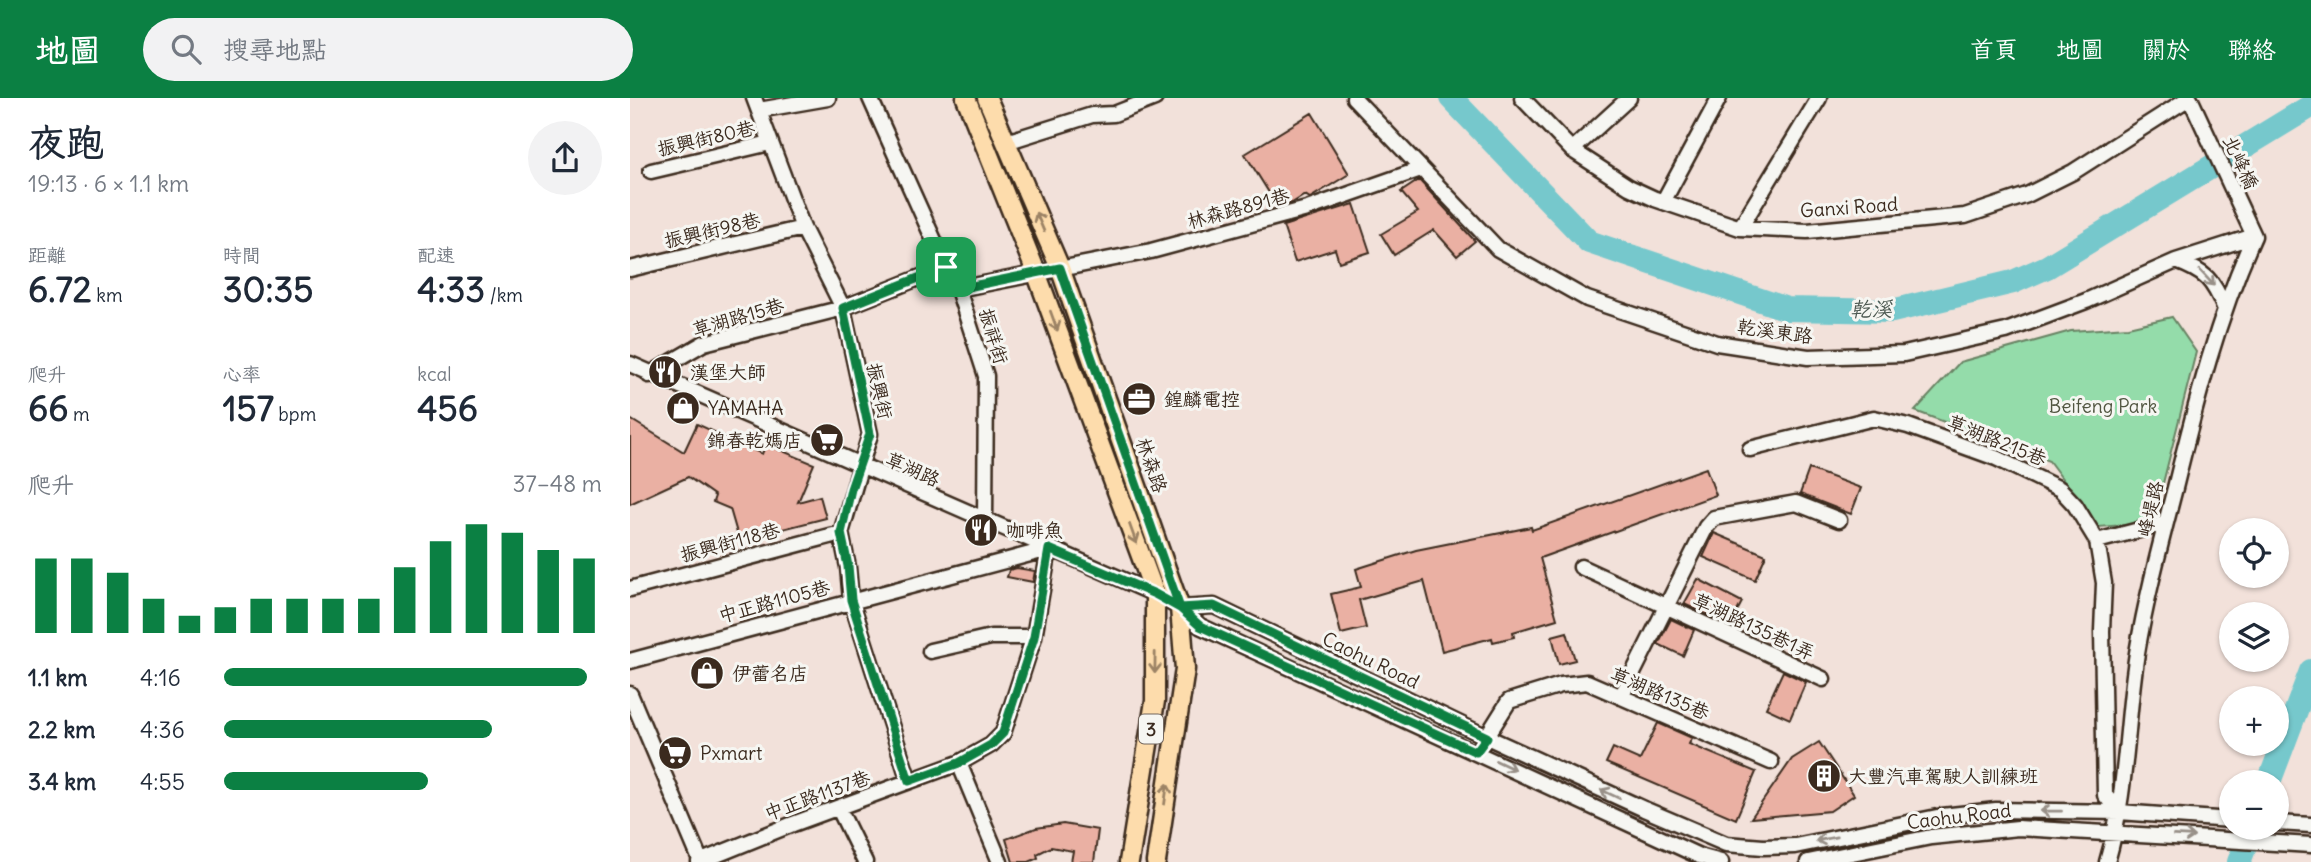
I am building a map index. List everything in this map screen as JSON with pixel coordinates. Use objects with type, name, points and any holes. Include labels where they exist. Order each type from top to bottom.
[{"type":"main road","name":"3","points":[[966,98],[1036,272],[1155,594],[1155,701],[1129,862]]},
{"type":"main road","name":"林森路","points":[[987,98],[1060,268],[1180,608],[1185,669],[1156,862]]},
{"type":"street","points":[[756,104],[828,98]]},
{"type":"street","name":"振祥街","points":[[870,98],[958,289],[986,376],[985,522]]},
{"type":"street","points":[[1006,142],[1092,115],[1114,114],[1155,98]]},
{"type":"street","name":"乾溪東路","points":[[1354,98],[1498,249],[1587,299],[1717,343],[1808,358],[1904,354],[2006,331],[2086,301],[2252,230]]},
{"type":"street","name":"Ganxi Road","points":[[1522,98],[1572,150],[1629,187],[1663,202],[1740,228],[1807,231],[1965,216],[2027,195],[2073,172],[2189,98]]},
{"type":"street","points":[[1572,150],[1629,98]]},
{"type":"street","points":[[1663,202],[1719,98]]},
{"type":"street","points":[[1740,228],[1819,98]]},
{"type":"street","name":"北峰橋","points":[[2189,98],[2252,230]]},
{"type":"street","name":"振興街","points":[[756,104],[803,228],[843,308],[870,434],[851,489],[841,533],[851,600],[909,781]]},
{"type":"street","name":"振興街80巷","points":[[651,172],[770,143]]},
{"type":"street","name":"林森路891巷","points":[[958,289],[1151,251],[1307,209],[1421,169]]},
{"type":"street","name":"振興街98巷","points":[[630,269],[803,228]]},
{"type":"street","name":"峰堤路","points":[[2107,862],[2119,812],[2125,742],[2138,651],[2166,523],[2190,425],[2252,230]]},
{"type":"street","points":[[2176,261],[2200,270],[2216,287],[2225,309]]},
{"type":"street","name":"草湖路15巷","points":[[649,374],[704,344],[843,308],[946,267]]},
{"type":"street","name":"草湖路","points":[[630,364],[985,522],[1155,594],[1180,608]]},
{"type":"street","name":"草湖路215巷","points":[[1749,449],[1874,418],[1908,426],[1997,458],[2060,489],[2075,505],[2097,541],[2104,583],[2102,631],[2105,795],[2119,812]]},
{"type":"street","name":"草湖路135巷1弄","points":[[1621,697],[1706,527],[1714,519],[1796,503],[1839,520]]},
{"type":"street","points":[[2097,541],[2166,523]]},
{"type":"street","name":"振興街118巷","points":[[630,589],[841,533]]},
{"type":"street","name":"中正路1105巷","points":[[630,661],[1049,549]]},
{"type":"street","name":"中正路1137巷","points":[[700,862],[793,824],[959,763],[991,745],[1003,733],[1034,637],[1049,549]]},
{"type":"street","name":"草湖路135巷1弄","points":[[1581,567],[1823,679]]},
{"type":"street","name":"Caohu Road","points":[[1180,608],[1214,606],[1487,737],[1726,844],[1795,846],[1942,816],[1996,810],[2119,812],[2219,819]]},
{"type":"street","name":"Caohu Road","points":[[1180,608],[1200,626],[1699,856],[1721,862]]},
{"type":"street","points":[[930,651],[991,637],[1034,637]]},
{"type":"street","name":"草湖路135巷","points":[[1476,752],[1509,701],[1561,685],[1587,682],[1771,762]]},
{"type":"street","points":[[630,694],[700,862]]},
{"type":"street","points":[[959,763],[1000,862]]},
{"type":"street","points":[[839,808],[865,862]]},
{"type":"street","points":[[2289,824],[2311,825]]},
{"type":"street","name":"Caohu Road","points":[[1808,862],[1931,837],[2018,828],[2311,845]]},
{"type":"street","points":[[1795,846],[1796,862]]},
{"type":"green space","name":"Beifeng Park","points":[[2172,317],[2196,352],[2153,523],[2098,527],[2049,461],[1915,411],[1960,362],[2071,331],[2128,327]]},
{"type":"building","points":[[1312,113],[1349,174],[1310,198],[1305,195],[1278,207],[1245,154]]},
{"type":"building","points":[[1419,180],[1475,241],[1457,256],[1434,230],[1394,255],[1381,234],[1418,212],[1401,192]]},
{"type":"building","points":[[1354,204],[1370,252],[1339,262],[1335,249],[1295,262],[1283,226]]},
{"type":"building","points":[[630,419],[684,452],[697,424],[762,454],[766,444],[814,464],[798,502],[820,496],[826,518],[739,540],[730,509],[713,502],[715,496],[688,477],[630,504]]},
{"type":"building","points":[[1706,468],[1716,495],[1540,558],[1557,619],[1513,632],[1514,637],[1493,642],[1492,638],[1442,651],[1424,581],[1359,600],[1366,628],[1341,634],[1331,594],[1361,587],[1356,569],[1416,550],[1531,527],[1532,530]]},
{"type":"building","points":[[1809,469],[1861,488],[1851,514],[1800,494]]},
{"type":"building","points":[[1714,533],[1766,555],[1755,580],[1703,557]]},
{"type":"building","points":[[1017,568],[1035,571],[1033,582],[1007,577],[1009,570]]},
{"type":"building","points":[[1698,579],[1742,602],[1730,625],[1684,604]]},
{"type":"building","points":[[1671,619],[1694,630],[1683,656],[1658,644]]},
{"type":"building","points":[[1567,632],[1575,660],[1559,664],[1552,636]]},
{"type":"building","points":[[1783,671],[1806,682],[1790,719],[1766,708]]},
{"type":"building","points":[[1658,723],[1692,738],[1689,744],[1756,772],[1736,819],[1606,763],[1613,748],[1640,760]]},
{"type":"building","points":[[1819,742],[1854,795],[1830,811],[1751,818],[1792,759]]},
{"type":"building","points":[[1063,824],[1098,830],[1094,862],[1071,862],[1073,851],[1051,847],[1037,854],[1038,858],[1029,862],[1013,862],[1006,839],[1036,828]]},
{"type":"waterway","name":"乾溪","points":[[1451,98],[1589,242],[1787,309],[1892,311],[2013,282],[2047,267],[2311,106]]},
{"type":"waterway","points":[[2274,770],[2311,671]]},
{"type":"waterway","points":[[2239,862],[2247,840]]},
{"type":"place","name":"漢堡大師","points":[[665,372]]},
{"type":"place","name":"鍠麟電控","points":[[1139,399]]},
{"type":"place","name":"YAMAHA","points":[[683,408]]},
{"type":"place","name":"錦春乾媽店","points":[[827,440]]},
{"type":"place","name":"咖啡魚","points":[[981,530]]},
{"type":"place","name":"伊蕾名店","points":[[707,673]]},
{"type":"place","name":"Pxmart","points":[[675,753]]},
{"type":"place","name":"大豐汽車駕駛人訓練班","points":[[1824,776]]},
{"type":"route","points":[[946,267],[843,308],[870,434],[851,489],[841,533],[851,600],[909,781],[959,763],[991,745],[1003,733],[1034,637],[1049,549],[1155,594],[1180,608],[1214,606],[1487,737],[1476,752],[1200,626],[1180,608],[1060,268],[958,289],[946,267]]}]
